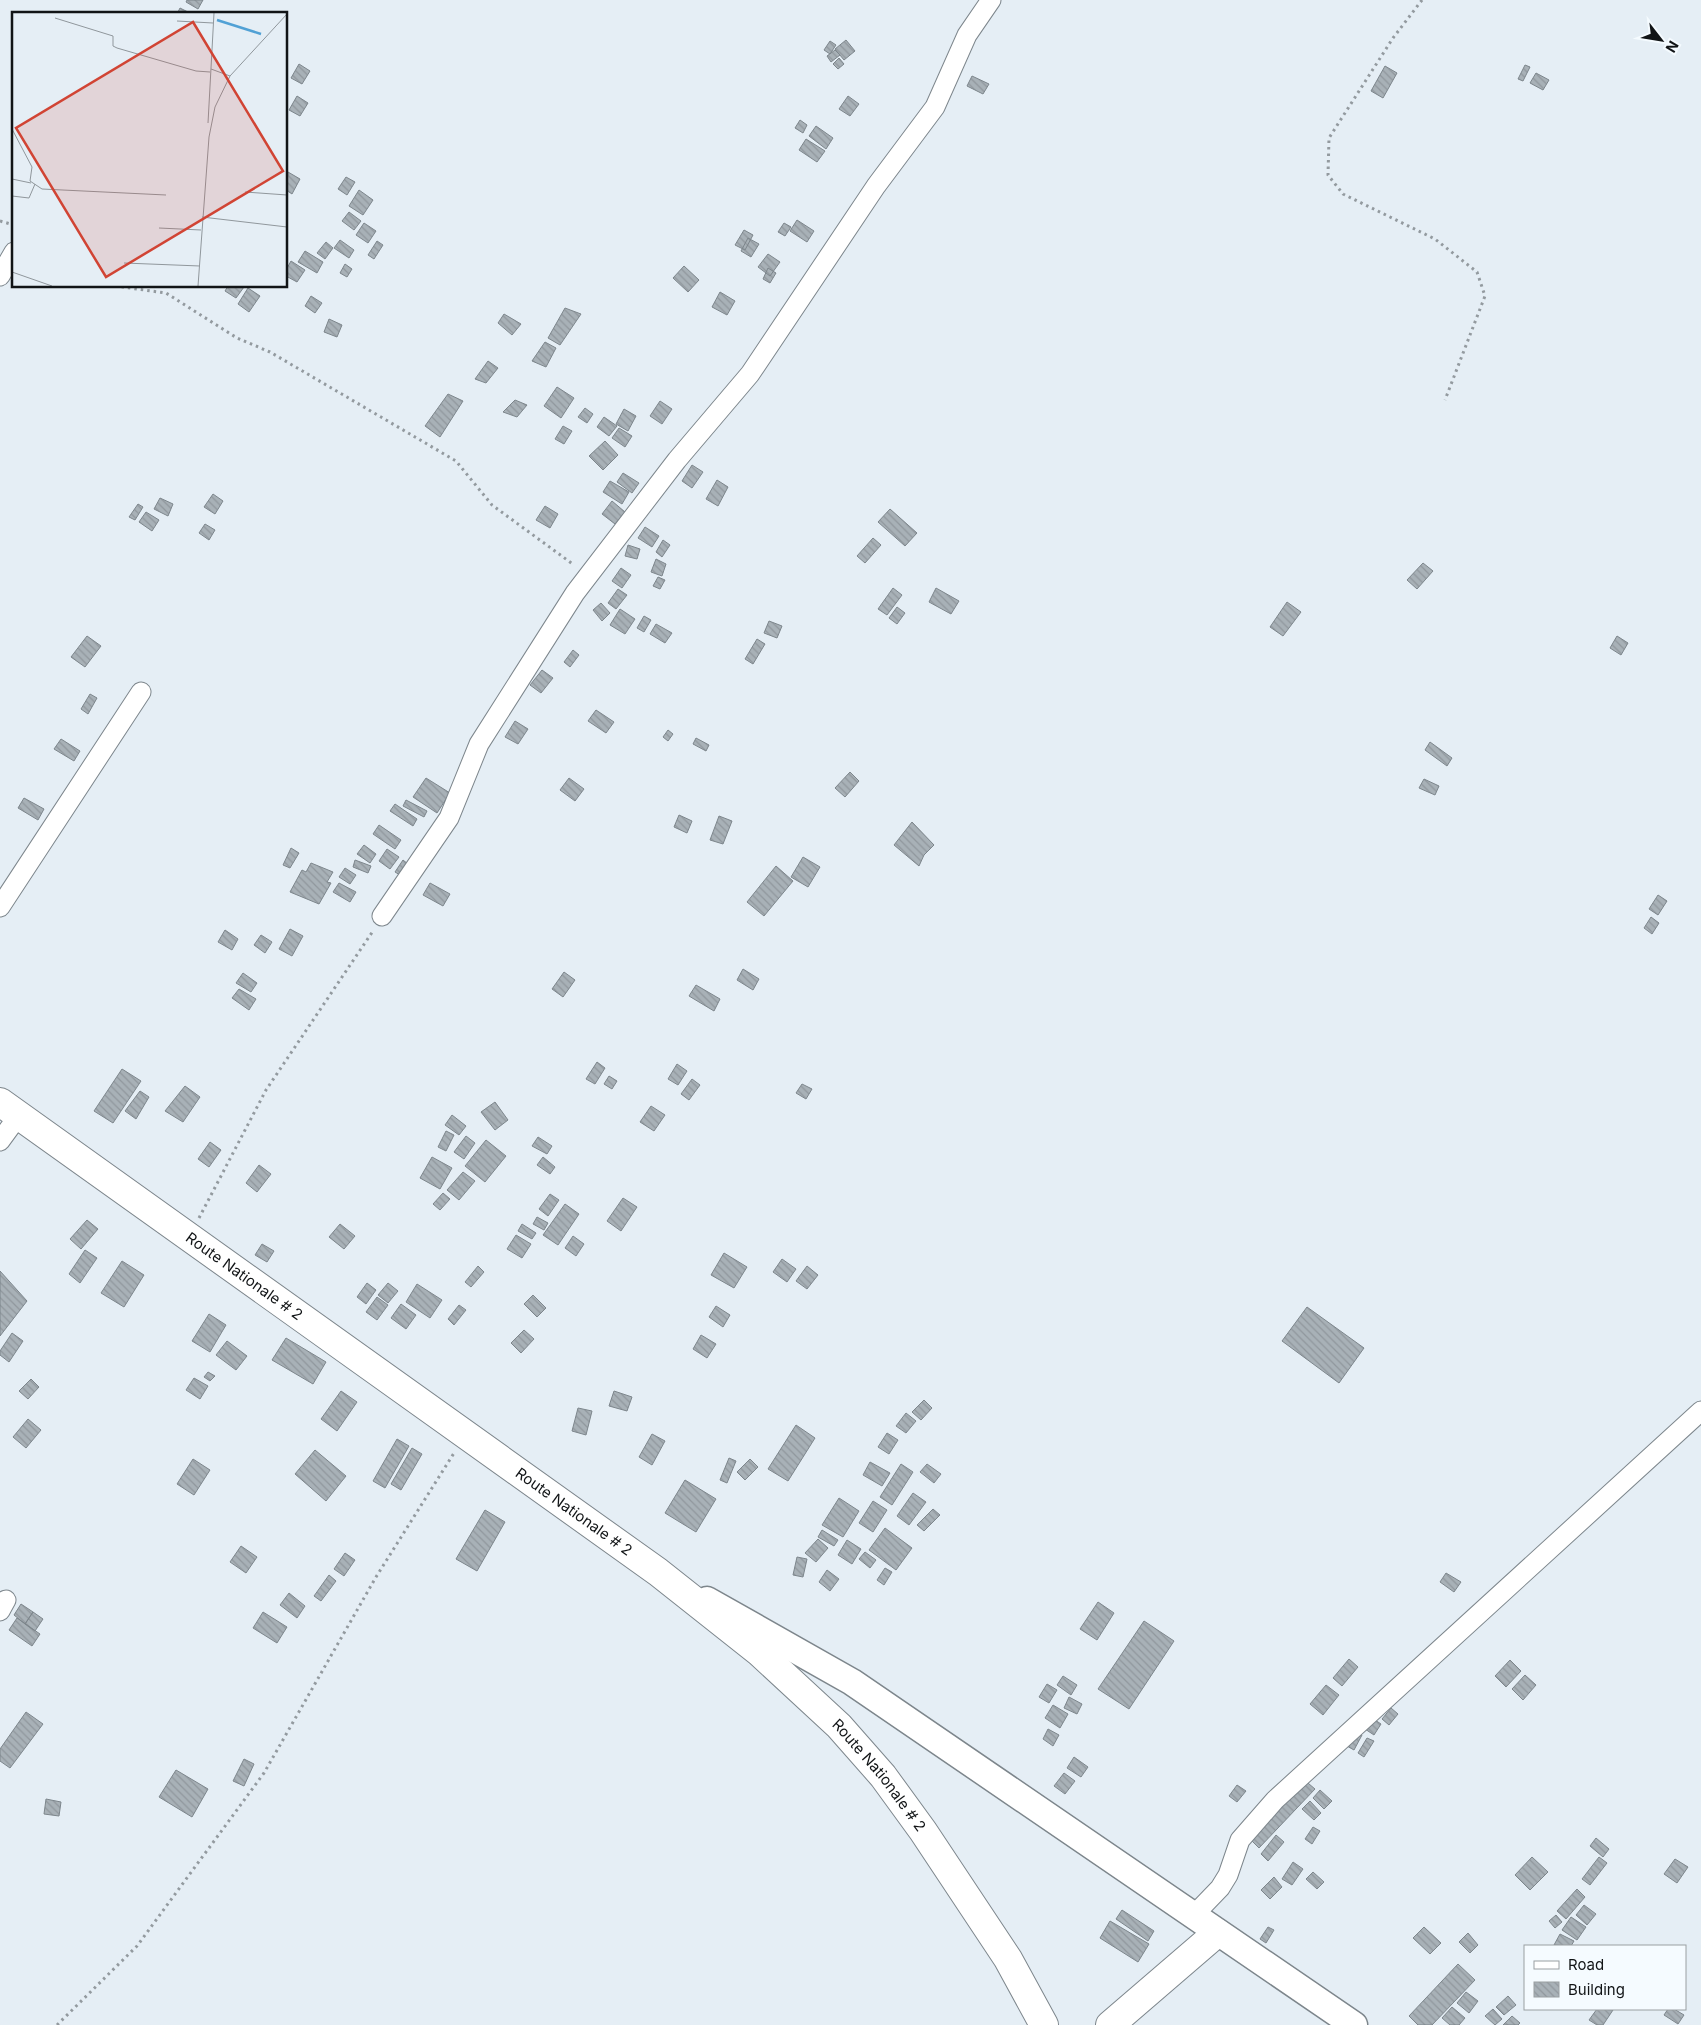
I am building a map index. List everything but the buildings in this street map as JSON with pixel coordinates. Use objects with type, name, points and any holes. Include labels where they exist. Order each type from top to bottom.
[{"type":"main road","name":"Route Nationale # 2","points":[[9,1109],[108,1181],[190,1236],[658,1572],[759,1652],[839,1726],[883,1776],[923,1831],[1008,1959],[1044,2025]]},
{"type":"main road","points":[[658,1572],[852,1682],[1354,2025]]},
{"type":"main road","points":[[1110,2025],[1217,1933]]},
{"type":"street","points":[[382,916],[450,818],[480,744],[529,664],[588,576],[677,460],[750,374],[876,186],[935,107],[967,35],[990,0]]},
{"type":"street","points":[[0,276],[12,255]]},
{"type":"street","points":[[0,907],[141,692]]},
{"type":"street","points":[[0,1141],[9,1109]]},
{"type":"street","points":[[1193,1916],[1220,1888],[1228,1875],[1240,1840],[1275,1800],[1701,1411]]},
{"type":"path","points":[[1422,0],[1392,38],[1329,138],[1328,175],[1344,194],[1435,240],[1477,272],[1485,296],[1445,400]]},
{"type":"path","points":[[130,288],[166,293],[237,338],[270,352],[456,461],[492,504],[588,576]]},
{"type":"path","points":[[190,1236],[266,1090],[382,916]]},
{"type":"path","points":[[57,2025],[137,1946],[264,1773],[376,1577],[466,1435]]}]
